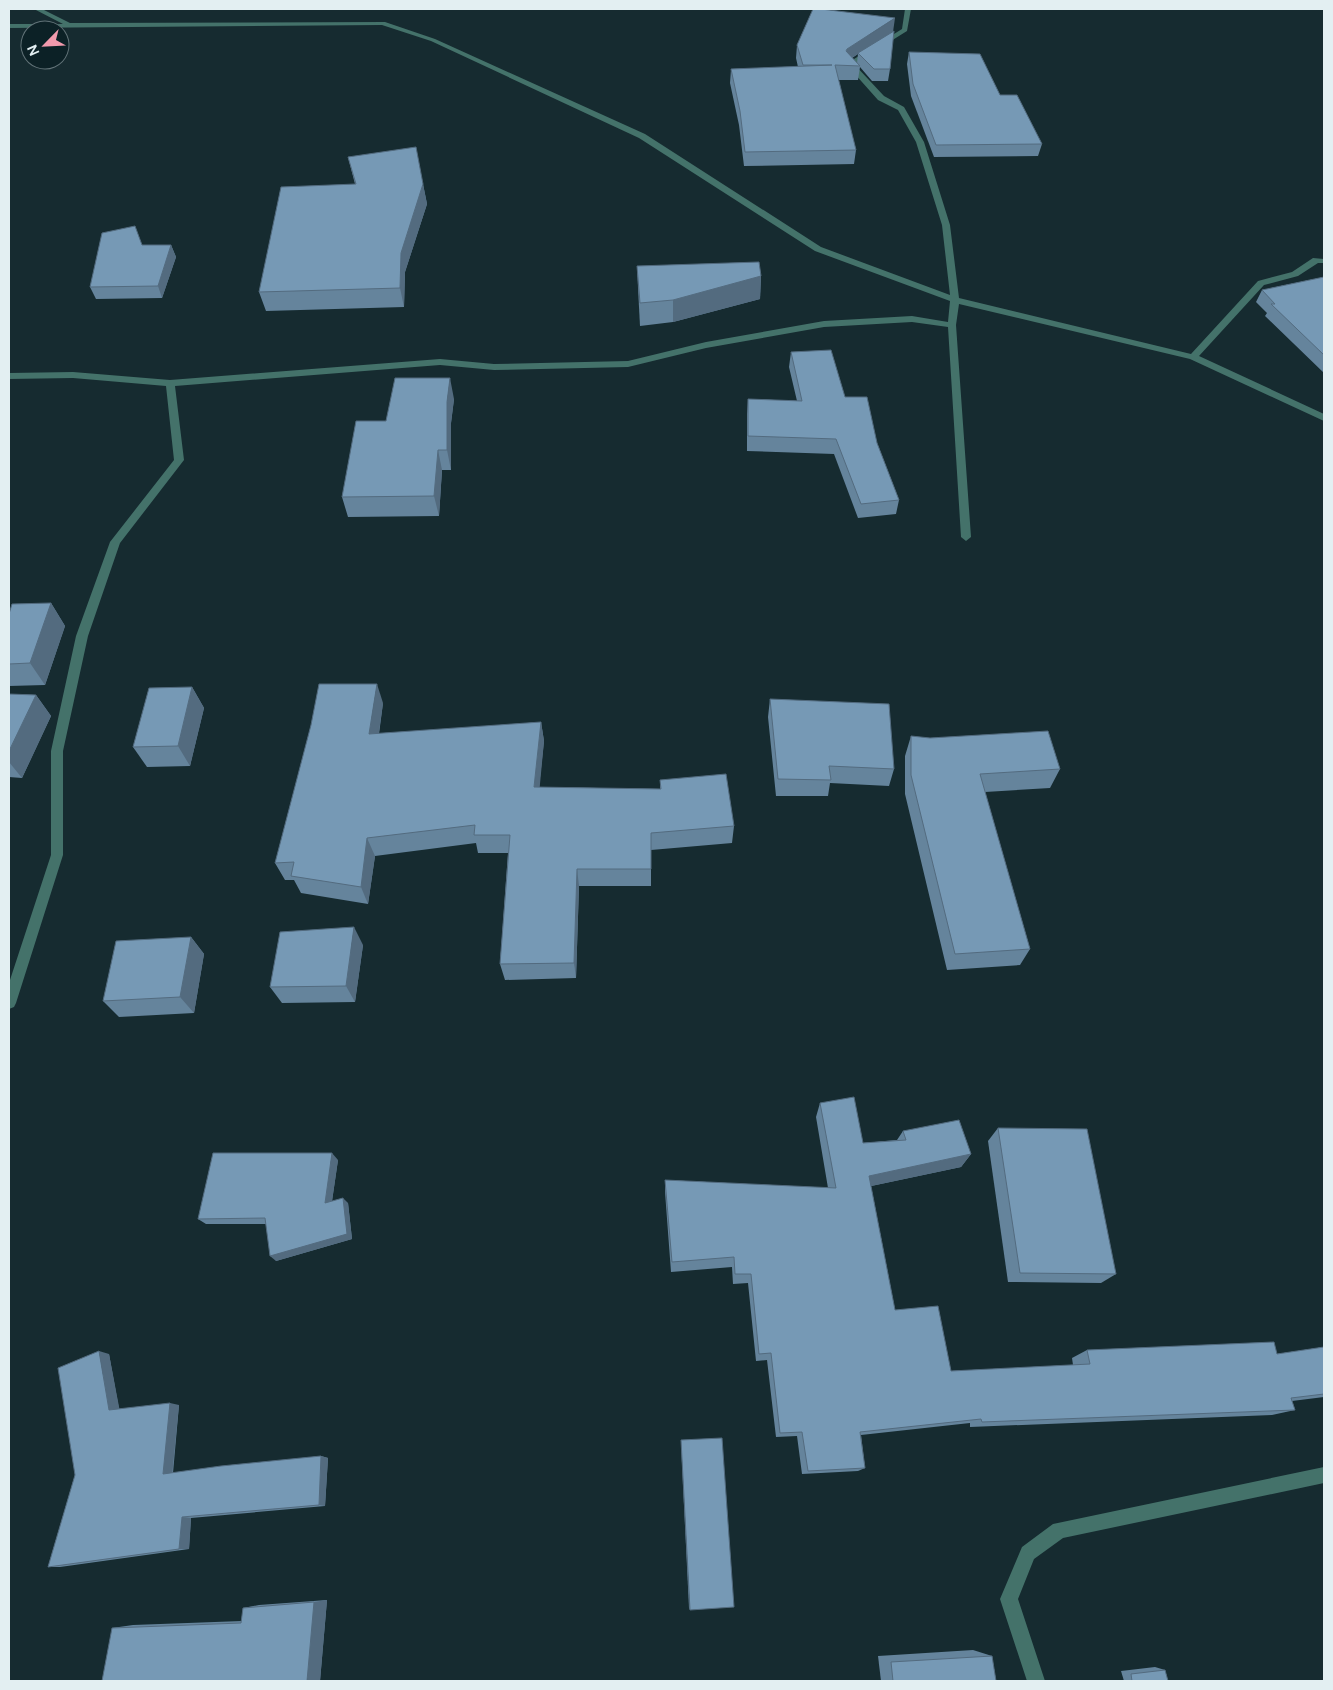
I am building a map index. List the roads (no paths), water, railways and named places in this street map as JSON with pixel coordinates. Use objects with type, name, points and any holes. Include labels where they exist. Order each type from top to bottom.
[{"type":"street","points":[[37,9],[72,25]]},
{"type":"street","points":[[908,9],[905,30],[850,64],[881,98],[901,109],[920,142],[946,225],[955,300],[952,325],[966,537]]},
{"type":"street","points":[[9,26],[383,23],[433,40],[642,136],[818,249],[955,300],[1194,356],[1324,418]]},
{"type":"street","points":[[1194,356],[1261,283],[1295,274],[1316,260],[1324,261]]},
{"type":"street","points":[[9,376],[73,376],[170,383],[440,362],[504,367],[628,364],[706,345],[824,324],[912,319],[952,325]]},
{"type":"street","points":[[9,1004],[57,855],[57,751],[82,636],[115,542],[179,460],[170,383]]},
{"type":"street","points":[[1036,1681],[1009,1599],[1028,1553],[1059,1530],[1324,1475]]}]
